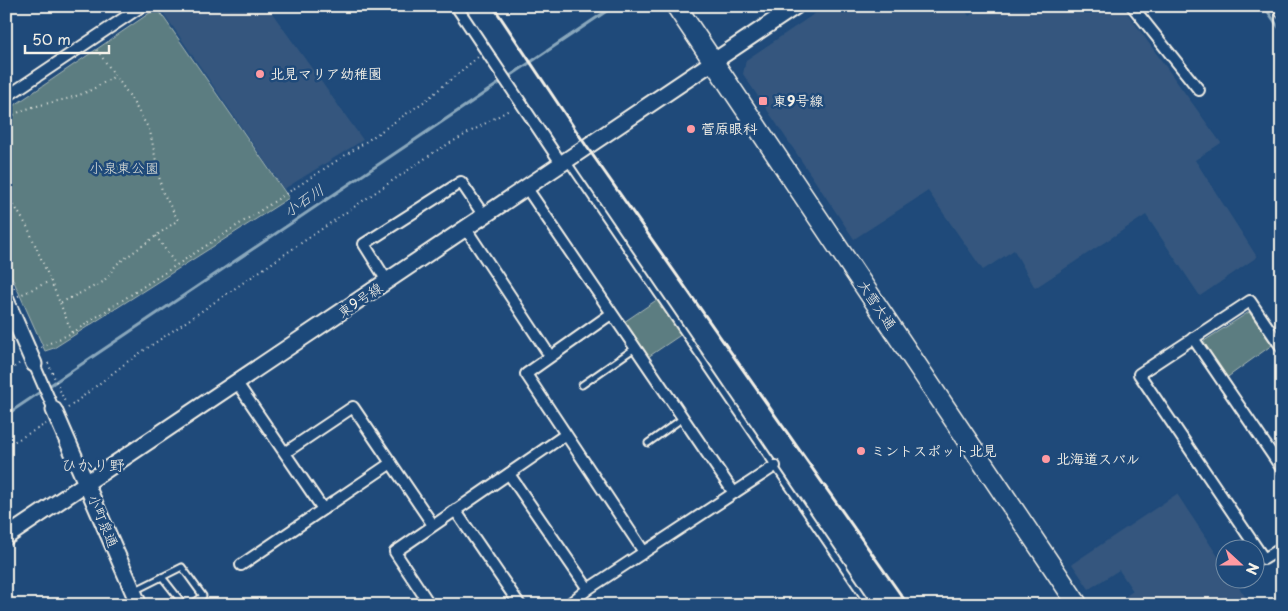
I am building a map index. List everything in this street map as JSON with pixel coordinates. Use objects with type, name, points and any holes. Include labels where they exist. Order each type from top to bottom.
[{"type":"highway","name":"大雪大通","points":[[676,6],[1078,605]]},
{"type":"street","points":[[6,97],[91,42],[142,6]]},
{"type":"street","points":[[456,6],[516,101],[564,162]]},
{"type":"street","name":"東9号線","points":[[6,537],[796,6]]},
{"type":"street","points":[[1132,6],[1199,90]]},
{"type":"street","points":[[1278,6],[1282,13]]},
{"type":"street","points":[[387,281],[364,244],[461,182],[484,216]]},
{"type":"street","points":[[526,187],[734,493]]},
{"type":"street","points":[[466,229],[550,356]]},
{"type":"street","points":[[12,298],[54,410]]},
{"type":"street","points":[[1282,348],[1250,301],[1139,374],[1264,559],[1282,548]]},
{"type":"street","points":[[611,314],[526,374],[644,552]]},
{"type":"street","points":[[1193,338],[1282,469]]},
{"type":"street","points":[[237,383],[286,452],[323,509]]},
{"type":"street","points":[[286,452],[353,407],[433,525]]},
{"type":"street","name":"小町泉通","points":[[54,410],[136,598]]},
{"type":"street","points":[[430,605],[395,552],[565,435]]},
{"type":"street","points":[[241,565],[390,463]]},
{"type":"street","points":[[568,605],[588,589],[775,466]]},
{"type":"street","points":[[509,474],[588,589]]},
{"type":"street","points":[[455,510],[520,605]]},
{"type":"lane","points":[[564,162],[869,605]]},
{"type":"lane","points":[[582,385],[635,348]]},
{"type":"lane","points":[[648,443],[683,418]]},
{"type":"lane","points":[[136,598],[162,577],[182,567],[203,596],[191,605]]},
{"type":"lane","points":[[162,577],[184,605]]},
{"type":"path","points":[[60,303],[103,282],[117,264],[178,220],[162,191],[150,131],[130,94],[91,42]]},
{"type":"path","points":[[6,446],[47,424],[54,410],[37,361],[41,347],[72,334],[177,266],[425,101],[480,55]]},
{"type":"path","points":[[6,121],[10,117],[31,108],[78,96],[115,76]]},
{"type":"path","points":[[54,410],[68,408],[127,362],[436,150],[516,101]]},
{"type":"path","points":[[6,192],[28,228],[72,334]]},
{"type":"path","points":[[156,236],[177,266]]},
{"type":"path","points":[[12,298],[51,281]]},
{"type":"path","points":[[6,373],[20,362],[37,361]]},
{"type":"shaded area","name":"北見マリア幼稚園","points":[[162,6],[267,6],[363,140],[284,189],[160,8]]},
{"type":"shaded area","points":[[826,6],[962,6],[969,16],[983,6],[1122,6],[1221,143],[1195,160],[1257,257],[1200,296],[1146,215],[1035,288],[1014,250],[983,270],[928,191],[854,239],[743,74],[746,60]]},
{"type":"shaded area","points":[[1177,494],[1216,553],[1216,588],[1239,588],[1251,605],[1114,605],[1133,591],[1119,570],[1089,589],[1072,564]]},
{"type":"green space","name":"小泉東公園","points":[[157,8],[289,198],[54,348],[45,351],[6,264],[6,111]]},
{"type":"green space","points":[[658,299],[682,334],[648,357],[624,322]]},
{"type":"green space","points":[[1249,312],[1272,345],[1225,379],[1201,343]]},
{"type":"waterway","name":"小石川","points":[[6,415],[614,6]]},
{"type":"waterway","points":[[1264,6],[1282,32]]},
{"type":"railway","points":[[493,6],[587,147],[908,605]]},
{"type":"place","name":"北見マリア幼稚園","points":[[260,74]]},
{"type":"place","name":"東9号線","points":[[763,101]]},
{"type":"place","name":"菅原眼科","points":[[691,129]]},
{"type":"place","name":"ミントスポット北見","points":[[861,451]]},
{"type":"place","name":"北海道スバル","points":[[1046,459]]},
{"type":"district","name":"ひかり野","points":[[93,465]]}]
